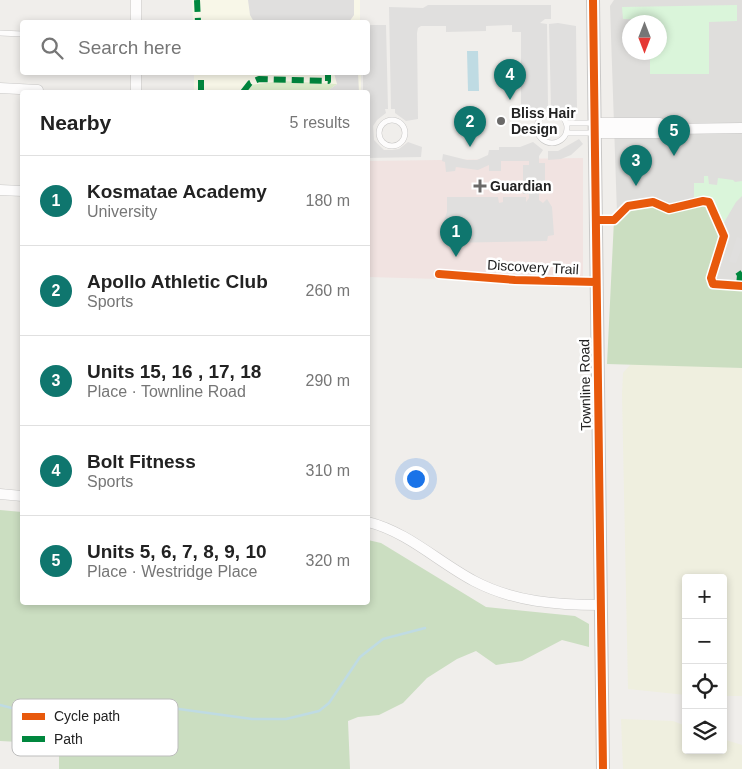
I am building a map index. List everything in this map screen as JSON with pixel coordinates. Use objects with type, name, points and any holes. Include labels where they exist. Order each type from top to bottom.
[{"type":"street","points":[[136,0],[136,20]]},
{"type":"street","name":"Townline Road","points":[[593,0],[603,769]]},
{"type":"street","points":[[136,75],[136,90]]},
{"type":"street","points":[[0,88],[38,90]]},
{"type":"street","points":[[594,128],[660,123],[673,129],[742,128]]},
{"type":"street","points":[[0,190],[20,191]]},
{"type":"street","points":[[0,494],[20,496]]},
{"type":"street","points":[[370,523],[405,536],[473,580],[495,591],[538,602],[601,606]]},
{"type":"lane","points":[[0,33],[20,34]]},
{"type":"lane","points":[[567,133],[567,123],[561,115],[556,113],[546,114],[538,120],[536,130],[541,139],[550,144],[560,141],[567,133],[594,128]]},
{"type":"lane","points":[[388,120],[397,120],[404,126],[405,134],[400,143],[390,145],[382,141],[380,129],[388,120]]},
{"type":"lane","points":[[567,123],[594,128]]},
{"type":"shaded area","points":[[192,0],[360,0],[360,20],[193,20]]},
{"type":"shaded area","points":[[248,0],[354,0],[354,15],[350,20],[253,20],[250,15]]},
{"type":"shaded area","points":[[614,0],[742,0],[742,284],[714,281],[727,235],[708,196],[670,204],[653,199],[624,202],[617,214],[610,6]]},
{"type":"shaded area","points":[[428,5],[551,5],[551,19],[545,19],[540,23],[547,24],[548,108],[541,110],[531,119],[521,115],[521,32],[512,32],[512,25],[486,26],[486,31],[446,32],[446,26],[421,26],[418,28],[417,33],[418,119],[406,121],[395,113],[395,109],[391,109],[389,7],[423,8]]},
{"type":"shaded area","points":[[558,23],[576,26],[577,112],[571,113],[567,117],[562,112],[551,108],[549,24]]},
{"type":"shaded area","points":[[370,25],[386,25],[388,109],[385,109],[386,113],[373,126],[374,140],[384,150],[399,149],[408,142],[422,147],[421,157],[370,158],[370,90],[363,90],[363,75],[370,75]]},
{"type":"shaded area","points":[[194,75],[361,75],[361,90],[194,90]]},
{"type":"shaded area","points":[[335,75],[358,75],[359,90],[329,90],[337,84]]},
{"type":"shaded area","points":[[579,139],[583,144],[571,155],[561,159],[548,160],[548,151],[558,151]]},
{"type":"shaded area","points":[[533,142],[543,150],[539,156],[539,163],[545,163],[545,193],[539,193],[539,200],[543,203],[547,199],[552,207],[554,235],[548,236],[547,241],[443,243],[443,223],[447,212],[447,197],[498,197],[499,203],[503,202],[503,197],[526,197],[526,202],[529,194],[523,194],[523,165],[529,165],[529,161],[501,161],[501,171],[489,171],[489,165],[478,170],[456,167],[455,171],[446,172],[445,162],[442,161],[443,154],[467,160],[477,160],[488,155],[489,150],[499,150],[499,147],[520,147]]},
{"type":"shaded area","points":[[583,158],[583,283],[370,277],[370,161]]},
{"type":"shaded area","points":[[737,237],[742,239],[742,247],[736,263],[729,262]]},
{"type":"green space","points":[[737,5],[737,21],[709,22],[709,74],[650,74],[650,60],[667,60],[667,15],[623,15],[622,7]]},
{"type":"green space","points":[[282,81],[337,84],[329,90],[246,90],[251,85]]},
{"type":"green space","points":[[704,176],[708,176],[709,184],[717,185],[718,178],[735,182],[742,181],[742,196],[736,202],[722,226],[709,197],[694,198],[694,183],[704,183]]},
{"type":"green space","points":[[703,201],[709,202],[724,236],[711,277],[713,284],[742,286],[742,368],[607,364],[614,220],[628,206],[653,202],[669,209]]},
{"type":"green space","points":[[632,363],[742,368],[742,696],[727,696],[727,574],[682,574],[682,695],[628,689],[623,373]]},
{"type":"green space","points":[[0,510],[20,512],[20,605],[370,605],[370,540],[381,543],[486,607],[575,616],[589,624],[589,647],[562,640],[522,661],[496,665],[476,651],[457,659],[427,678],[403,703],[379,715],[358,717],[348,721],[350,769],[59,769],[59,756],[178,756],[178,699],[12,699],[12,742],[0,741]]},
{"type":"green space","points":[[621,719],[673,721],[682,724],[682,754],[727,754],[727,740],[742,745],[742,769],[623,769]]},
{"type":"water","points":[[467,51],[478,51],[479,91],[468,91]]},
{"type":"waterway","points":[[178,709],[252,719],[286,719],[319,711],[329,703],[360,657],[383,639],[425,628]]},
{"type":"waterway","points":[[0,705],[12,708]]},
{"type":"marked path","points":[[197,0],[198,20]]},
{"type":"marked path","points":[[201,75],[201,90]]},
{"type":"marked path","points":[[245,90],[250,83],[259,79],[328,81],[328,75]]},
{"type":"marked path","points":[[738,272],[740,275],[739,286]]},
{"type":"cycle path","points":[[593,0],[603,769]]},
{"type":"cycle path","points":[[596,220],[614,220],[628,206],[653,202],[669,209],[703,201],[709,202],[724,236],[711,278],[713,284],[742,286]]},
{"type":"cycle path","name":"Discovery Trail","points":[[439,274],[515,280],[596,282]]},
{"type":"place","name":"Bolt Fitness","points":[[510,100]]},
{"type":"place","name":"Bliss Hair Design","points":[[501,121]]},
{"type":"place","name":"Apollo Athletic Club","points":[[470,147]]},
{"type":"place","name":"Units 5, 6, 7, 8, 9, 10","points":[[674,156]]},
{"type":"place","name":"Guardian","points":[[480,186]]},
{"type":"place","name":"Units 15, 16 , 17, 18","points":[[636,186]]},
{"type":"place","name":"Kosmatae Academy","points":[[456,257]]}]
